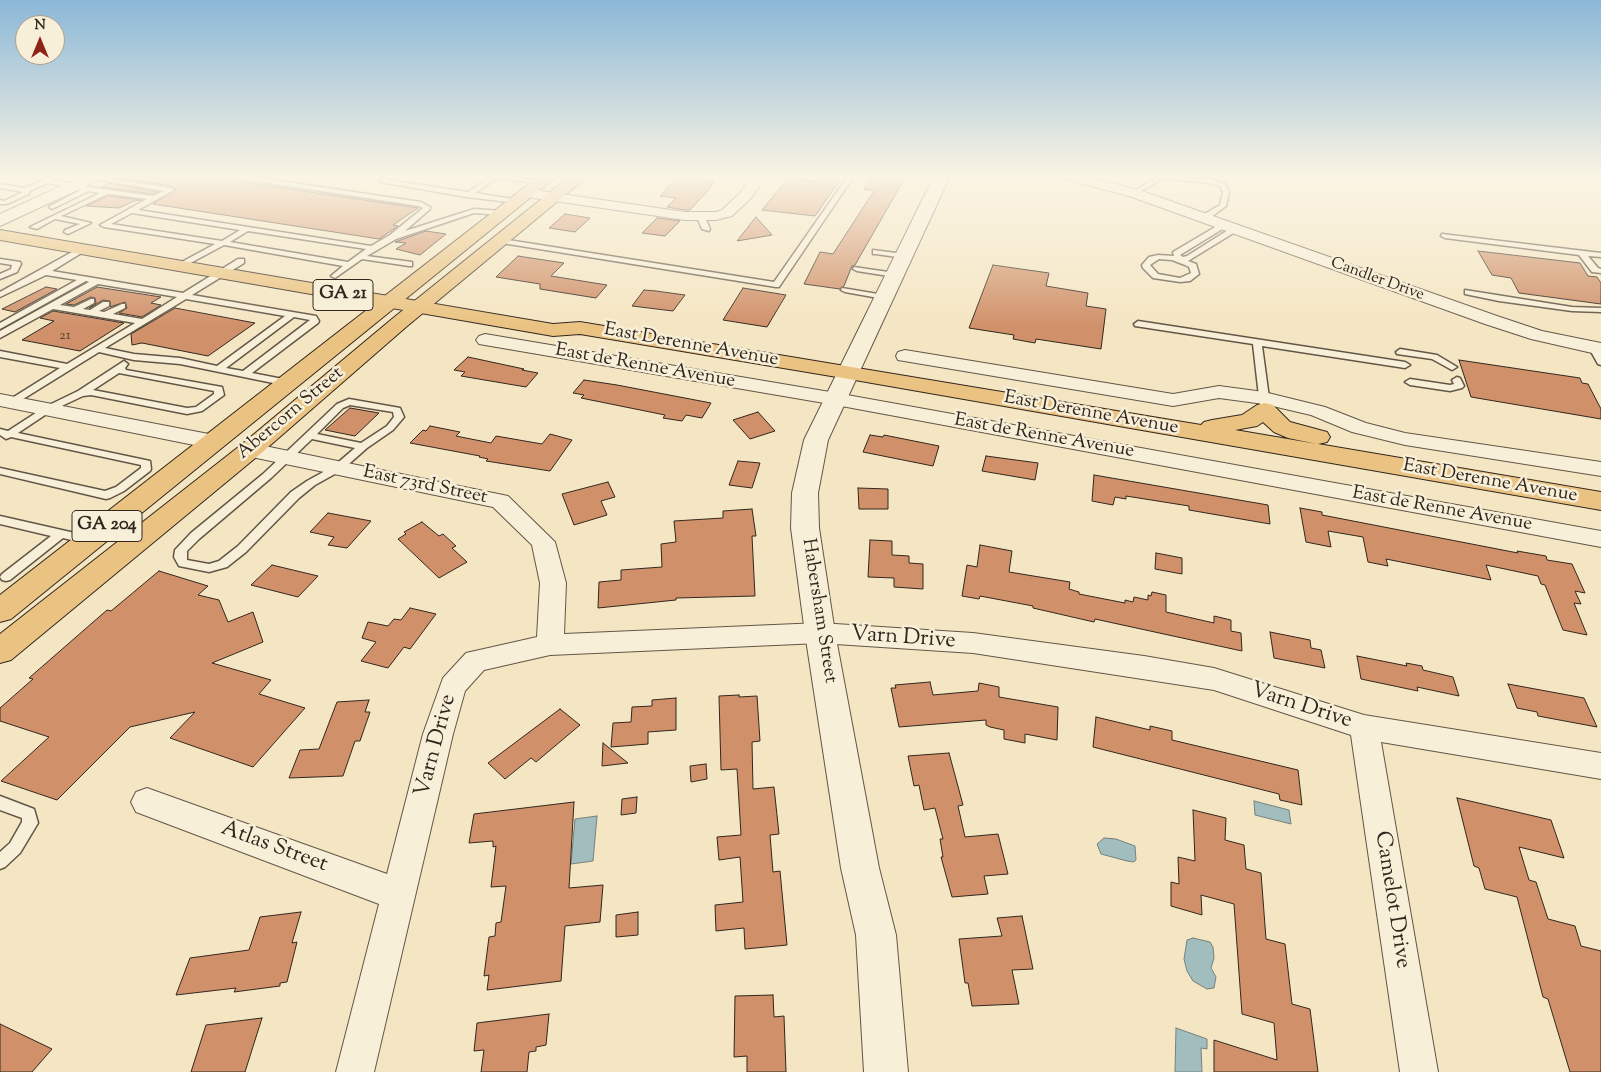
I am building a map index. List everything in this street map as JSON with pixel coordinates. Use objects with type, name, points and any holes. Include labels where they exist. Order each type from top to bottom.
[{"type":"main road","name":"East Derenne Avenue","points":[[28,226],[439,292],[566,319],[580,328]]},
{"type":"main road","name":"Abercorn Street","points":[[0,611],[485,226]]},
{"type":"main road","name":"Abercorn Street","points":[[0,651],[250,450],[519,226]]},
{"type":"main road","name":"East Derenne Avenue","points":[[0,235],[553,330],[580,328],[849,372],[1601,501]]},
{"type":"main road","points":[[1184,430],[1248,422],[1265,404],[1282,427],[1297,433],[1371,446],[1438,473]]},
{"type":"street","name":"Habersham Street","points":[[886,1072],[876,935],[860,868],[820,633],[805,528],[805,493],[816,440],[918,226]]},
{"type":"street","name":"Candler Drive","points":[[1228,226],[1491,320],[1598,353]]},
{"type":"street","name":"East de Renne Avenue","points":[[485,340],[836,399],[1601,539]]},
{"type":"street","points":[[905,356],[1173,400],[1218,392],[1265,404],[1318,411],[1359,428],[1405,438],[1601,469]]},
{"type":"street","points":[[6,401],[214,442]]},
{"type":"street","name":"East 73rd Street","points":[[250,450],[500,501],[543,542],[553,583],[550,645]]},
{"type":"street","name":"Varn Drive","points":[[355,1072],[438,734],[453,686],[476,661],[550,645],[820,633],[973,643],[1214,679],[1364,727],[1601,766]]},
{"type":"street","name":"Camelot Drive","points":[[1364,727],[1419,1072]]},
{"type":"street","name":"Atlas Street","points":[[147,802],[400,895]]},
{"type":"lane","points":[[68,232],[81,226]]},
{"type":"lane","points":[[111,226],[350,265]]},
{"type":"lane","points":[[229,226],[372,248]]},
{"type":"lane","points":[[393,238],[407,226]]},
{"type":"lane","points":[[335,276],[372,248],[393,238],[429,226]]},
{"type":"lane","points":[[502,240],[776,285],[817,226]]},
{"type":"lane","points":[[1231,227],[1202,238],[1176,254],[1181,260],[1193,266],[1196,274],[1193,277],[1180,280],[1164,278],[1150,272],[1146,265],[1152,259],[1158,257],[1181,260],[1190,258],[1214,243],[1231,227]]},
{"type":"lane","points":[[181,266],[247,229]]},
{"type":"lane","points":[[1446,236],[1601,255]]},
{"type":"lane","points":[[1202,238],[1214,243]]},
{"type":"lane","points":[[0,295],[84,249]]},
{"type":"lane","points":[[876,252],[904,256]]},
{"type":"lane","points":[[1582,253],[1595,270],[1601,271]]},
{"type":"lane","points":[[361,257],[409,264]]},
{"type":"lane","points":[[0,261],[17,264],[14,270],[0,277]]},
{"type":"lane","points":[[6,401],[96,350],[220,272],[241,261]]},
{"type":"lane","points":[[857,269],[895,275]]},
{"type":"lane","points":[[45,272],[85,278],[110,286],[120,284],[313,318],[315,321],[246,374]]},
{"type":"lane","points":[[0,326],[85,278]]},
{"type":"lane","points":[[0,335],[52,306],[99,284]]},
{"type":"lane","points":[[126,292],[135,287]]},
{"type":"lane","points":[[141,294],[150,289]]},
{"type":"lane","points":[[845,290],[884,297]]},
{"type":"lane","points":[[155,297],[164,291]]},
{"type":"lane","points":[[1468,292],[1499,299],[1572,309],[1601,310]]},
{"type":"lane","points":[[64,308],[81,298]]},
{"type":"lane","points":[[75,310],[91,301]]},
{"type":"lane","points":[[91,313],[106,304]]},
{"type":"lane","points":[[52,306],[141,322]]},
{"type":"lane","points":[[106,315],[122,306]]},
{"type":"lane","points":[[120,318],[135,309]]},
{"type":"lane","points":[[201,386],[220,369],[293,314]]},
{"type":"lane","points":[[1138,324],[1405,365]]},
{"type":"lane","points":[[1257,342],[1265,404]]},
{"type":"lane","points":[[96,350],[132,357],[161,358],[288,383]]},
{"type":"lane","points":[[1400,352],[1434,357],[1452,367]]},
{"type":"lane","points":[[0,354],[67,367]]},
{"type":"lane","points":[[3,435],[48,409],[81,393],[120,368],[132,357]]},
{"type":"lane","points":[[81,393],[92,392],[187,411],[198,409],[219,395],[219,389],[123,372],[120,368]]},
{"type":"lane","points":[[1410,382],[1450,388],[1459,386],[1457,380]]},
{"type":"lane","points":[[349,402],[397,410],[399,417],[390,428],[363,446],[338,468],[311,483],[295,495],[242,549],[223,564],[209,568],[183,563],[180,557],[181,550],[195,536],[266,476],[340,406],[349,402]]},
{"type":"lane","points":[[0,471],[106,495],[120,490],[146,469],[146,462],[3,435]]},
{"type":"lane","points":[[308,435],[363,446]]},
{"type":"lane","points":[[0,520],[89,540]]},
{"type":"lane","points":[[2,578],[61,534]]},
{"type":"lane","points":[[0,803],[29,814],[30,823],[15,848],[0,862]]},
{"type":"water","points":[[1254,801],[1289,810],[1291,824],[1255,815]]},
{"type":"water","points":[[597,816],[593,861],[571,864],[575,819]]},
{"type":"water","points":[[1104,838],[1116,839],[1135,846],[1136,860],[1134,862],[1127,861],[1101,854],[1097,844]]},
{"type":"water","points":[[1193,938],[1210,942],[1213,947],[1214,958],[1211,968],[1216,977],[1214,988],[1207,989],[1193,981],[1187,971],[1184,959],[1187,940]]},
{"type":"water","points":[[1176,1028],[1207,1039],[1207,1049],[1201,1048],[1202,1072],[1175,1072]]},
{"type":"building","points":[[295,226],[398,226],[379,239]]},
{"type":"building","points":[[551,226],[581,226],[575,232],[549,228]]},
{"type":"building","points":[[649,226],[675,226],[665,236],[642,233]]},
{"type":"building","points":[[749,226],[764,226],[772,235],[737,241]]},
{"type":"building","points":[[851,226],[877,226],[855,265],[852,266],[844,286],[840,289],[804,284],[820,252],[833,254]]},
{"type":"building","points":[[426,231],[446,234],[420,255],[396,249],[406,243],[395,242]]},
{"type":"building","points":[[1478,251],[1580,263],[1588,276],[1597,277],[1601,283],[1601,304],[1519,293],[1511,278],[1492,275]]},
{"type":"building","points":[[518,256],[564,263],[551,276],[607,285],[596,298],[540,289],[540,284],[496,277]]},
{"type":"building","points":[[993,265],[1049,273],[1046,286],[1088,293],[1086,306],[1106,309],[1101,349],[1036,339],[1035,343],[1013,339],[1014,335],[969,328]]},
{"type":"building","points":[[46,287],[57,289],[15,312],[2,309]]},
{"type":"building","points":[[97,287],[161,297],[151,303],[161,305],[142,317],[119,313],[127,308],[125,302],[110,307],[110,301],[103,300],[89,308],[96,303],[95,298],[91,297],[74,305],[66,304]]},
{"type":"building","points":[[743,288],[786,295],[767,327],[723,320]]},
{"type":"building","points":[[644,290],[685,295],[673,311],[632,306]]},
{"type":"building","points":[[175,308],[255,323],[208,356],[142,343],[132,345],[131,334]]},
{"type":"building","points":[[53,311],[124,323],[80,351],[22,340],[54,321],[40,318]]},
{"type":"building","points":[[468,357],[538,373],[526,387],[461,376],[465,372],[454,370]]},
{"type":"building","points":[[1459,360],[1580,378],[1582,383],[1588,384],[1601,409],[1601,419],[1471,397]]},
{"type":"building","points":[[584,380],[711,403],[702,418],[686,415],[682,421],[663,418],[665,415],[581,398],[584,395],[573,393]]},
{"type":"building","points":[[350,408],[379,413],[355,436],[325,430]]},
{"type":"building","points":[[758,412],[775,431],[750,439],[733,420]]},
{"type":"building","points":[[430,426],[460,432],[456,436],[491,443],[496,436],[542,444],[550,434],[572,440],[550,471],[486,461],[488,459],[480,456],[410,443]]},
{"type":"building","points":[[870,435],[883,437],[884,435],[939,446],[933,466],[863,452]]},
{"type":"building","points":[[986,456],[1038,463],[1035,480],[982,471]]},
{"type":"building","points":[[738,461],[760,463],[752,488],[729,485]]},
{"type":"building","points":[[1094,475],[1268,505],[1270,524],[1189,510],[1189,506],[1126,496],[1126,499],[1115,497],[1113,505],[1092,501]]},
{"type":"building","points":[[608,482],[615,497],[601,501],[607,515],[574,525],[562,494]]},
{"type":"building","points":[[858,488],[888,489],[888,509],[859,509]]},
{"type":"building","points":[[1300,508],[1322,512],[1322,515],[1518,553],[1517,551],[1546,556],[1547,560],[1572,564],[1585,593],[1575,591],[1581,604],[1574,603],[1587,635],[1563,630],[1545,585],[1541,584],[1538,576],[1486,565],[1491,580],[1386,559],[1388,566],[1368,562],[1363,537],[1328,531],[1331,547],[1306,542]]},
{"type":"building","points":[[752,509],[756,536],[752,536],[755,596],[676,598],[676,600],[598,608],[599,582],[621,580],[621,570],[662,567],[661,544],[676,542],[674,521],[723,518],[723,511]]},
{"type":"building","points":[[328,513],[371,521],[347,548],[328,545],[334,537],[310,532]]},
{"type":"building","points":[[422,522],[439,536],[443,534],[456,546],[452,548],[467,562],[439,578],[398,539],[406,534],[404,532]]},
{"type":"building","points":[[870,540],[892,541],[892,555],[909,556],[909,563],[923,564],[923,589],[894,587],[894,578],[868,577]]},
{"type":"building","points":[[980,545],[1012,551],[1009,572],[1070,582],[1069,589],[1079,592],[1079,594],[1125,603],[1125,600],[1133,602],[1134,597],[1148,600],[1148,595],[1151,596],[1152,592],[1166,595],[1166,612],[1214,623],[1214,616],[1231,620],[1231,631],[1241,633],[1242,651],[1095,619],[1094,622],[1033,608],[1033,606],[980,596],[979,599],[962,596],[967,565],[977,567]]},
{"type":"building","points":[[1156,553],[1182,558],[1182,574],[1155,569]]},
{"type":"building","points":[[272,565],[318,576],[298,597],[251,585]]},
{"type":"building","points":[[159,571],[208,586],[198,595],[219,600],[228,622],[253,612],[263,642],[212,663],[271,680],[259,694],[305,708],[253,767],[170,738],[195,712],[130,727],[57,800],[1,781],[49,737],[0,721],[0,708],[33,679],[29,678],[107,610],[111,611]]},
{"type":"building","points":[[410,608],[436,614],[410,649],[404,647],[388,668],[361,661],[376,642],[362,638],[368,622],[388,626],[394,619],[401,620]]},
{"type":"building","points":[[1270,632],[1310,640],[1311,648],[1321,650],[1325,668],[1274,658]]},
{"type":"building","points":[[1357,656],[1407,666],[1406,663],[1422,666],[1423,670],[1453,677],[1459,696],[1417,687],[1418,691],[1361,679]]},
{"type":"building","points":[[930,682],[933,695],[978,691],[979,683],[999,687],[999,697],[1058,707],[1057,740],[1025,734],[1025,743],[1004,739],[1004,730],[986,725],[986,720],[899,727],[891,688],[896,688],[895,685]]},
{"type":"building","points":[[1508,684],[1584,698],[1597,727],[1538,716],[1537,712],[1517,708]]},
{"type":"building","points":[[739,695],[739,697],[757,696],[760,741],[752,742],[753,789],[774,787],[779,834],[770,835],[773,872],[780,871],[787,945],[745,949],[744,928],[716,931],[715,905],[743,902],[740,857],[719,860],[717,837],[741,835],[737,769],[721,770],[719,696]]},
{"type":"building","points":[[676,698],[676,730],[648,732],[648,744],[611,747],[613,723],[631,722],[632,707],[652,706],[652,700]]},
{"type":"building","points":[[369,700],[365,712],[370,712],[360,741],[355,741],[343,776],[289,778],[300,750],[319,749],[337,702]]},
{"type":"building","points":[[560,709],[580,725],[536,762],[531,758],[505,779],[488,763]]},
{"type":"building","points":[[1096,717],[1150,730],[1150,726],[1172,731],[1172,740],[1298,770],[1302,805],[1280,800],[1279,794],[1093,747]]},
{"type":"building","points":[[603,743],[628,763],[602,766]]},
{"type":"building","points":[[949,753],[963,805],[958,806],[965,837],[998,834],[1008,874],[984,876],[988,894],[952,897],[941,857],[943,857],[940,839],[943,839],[935,808],[924,810],[919,785],[914,786],[908,756]]},
{"type":"building","points":[[706,764],[707,779],[691,782],[690,766]]},
{"type":"building","points":[[637,797],[636,813],[621,815],[622,799]]},
{"type":"building","points":[[1457,798],[1551,820],[1564,858],[1519,847],[1529,880],[1536,882],[1548,919],[1575,926],[1581,946],[1601,951],[1601,1072],[1570,1072],[1548,999],[1543,997],[1517,897],[1485,889],[1479,868],[1474,866]]},
{"type":"building","points":[[574,802],[569,888],[603,885],[600,922],[565,926],[561,981],[487,990],[489,975],[484,976],[489,937],[495,936],[496,923],[501,922],[506,886],[491,887],[496,846],[493,847],[493,841],[469,843],[474,814]]},
{"type":"building","points":[[1193,810],[1226,818],[1225,840],[1244,845],[1246,869],[1261,873],[1266,939],[1285,944],[1292,1004],[1310,1009],[1318,1072],[1214,1072],[1214,1040],[1277,1060],[1274,1023],[1242,1014],[1234,904],[1201,895],[1202,915],[1171,906],[1171,882],[1179,884],[1178,857],[1195,861]]},
{"type":"building","points":[[301,912],[292,943],[297,942],[287,982],[280,983],[280,986],[234,992],[236,988],[176,995],[190,958],[249,950],[260,917]]},
{"type":"building","points":[[638,912],[638,935],[616,937],[616,915]]},
{"type":"building","points":[[1022,916],[1033,969],[1012,970],[1019,1004],[972,1006],[968,983],[965,983],[959,939],[1002,936],[997,918]]},
{"type":"building","points":[[773,995],[774,1017],[784,1016],[786,1072],[747,1072],[747,1056],[734,1057],[735,996]]},
{"type":"building","points":[[549,1014],[546,1045],[536,1047],[536,1051],[529,1052],[527,1072],[481,1072],[484,1050],[474,1051],[477,1023]]},
{"type":"building","points":[[262,1018],[245,1072],[191,1072],[206,1025]]},
{"type":"building","points":[[0,1024],[52,1049],[32,1072],[0,1072]]}]
